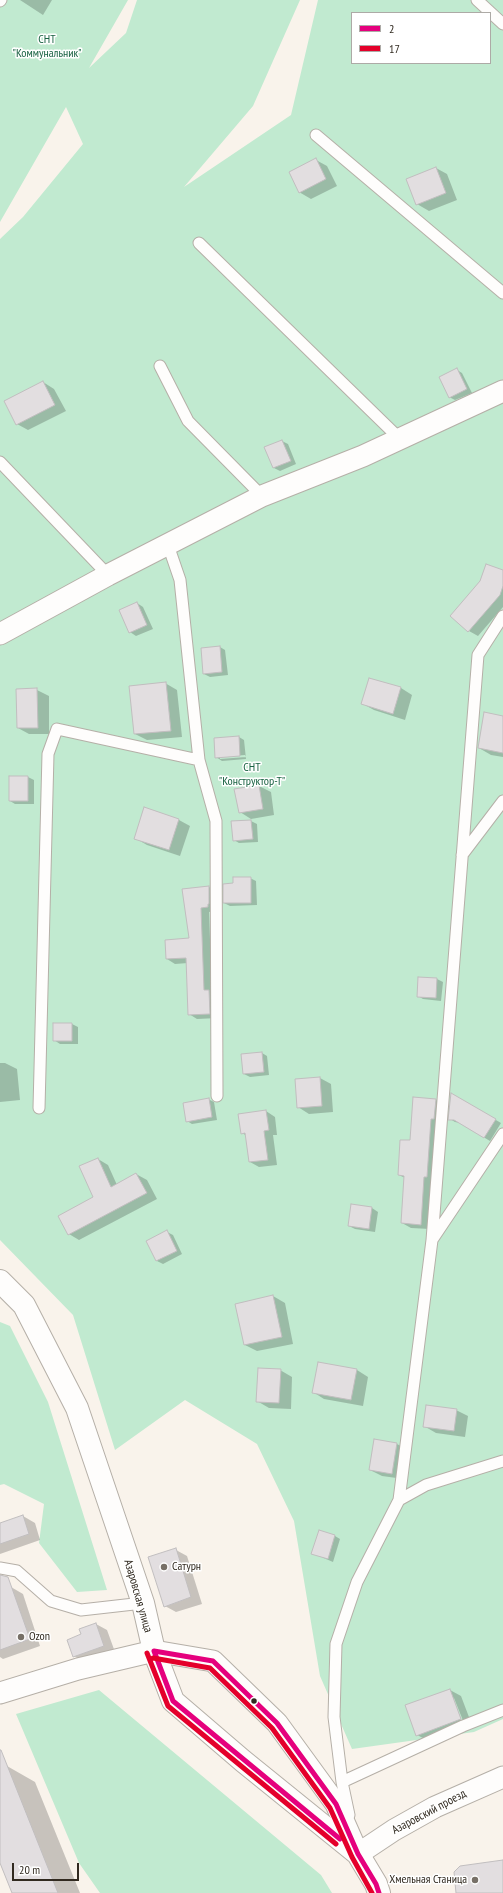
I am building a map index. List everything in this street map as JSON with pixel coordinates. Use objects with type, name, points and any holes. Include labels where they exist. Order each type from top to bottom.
[{"type":"street","points":[[0,634],[108,575],[262,496],[401,440],[503,391]]},
{"type":"street","name":"Азаровская улица","points":[[0,1281],[24,1305],[77,1408],[143,1603],[154,1651],[173,1701],[243,1761],[358,1854],[380,1893]]},
{"type":"street","points":[[0,1693],[78,1669],[154,1651],[213,1661],[277,1723],[336,1804],[358,1854]]},
{"type":"street","name":"Азаровский проезд","points":[[358,1854],[394,1830],[435,1807],[503,1777]]},
{"type":"lane","points":[[478,0],[490,12]]},
{"type":"lane","points":[[491,12],[503,24]]},
{"type":"lane","points":[[316,135],[503,293]]},
{"type":"lane","points":[[198,243],[401,440]]},
{"type":"lane","points":[[160,366],[188,421],[262,496]]},
{"type":"lane","points":[[0,462],[108,575]]},
{"type":"lane","points":[[168,545],[180,580],[199,760],[216,821],[217,1096]]},
{"type":"lane","points":[[358,1854],[342,1782],[334,1717],[336,1644],[357,1582],[399,1500],[432,1240],[478,654],[503,616]]},
{"type":"lane","points":[[39,1108],[48,754],[57,729],[199,760]]},
{"type":"lane","points":[[462,855],[503,801]]},
{"type":"lane","points":[[432,1240],[503,1134]]},
{"type":"lane","points":[[399,1500],[426,1485],[503,1460]]},
{"type":"lane","points":[[0,1568],[18,1571],[51,1601],[81,1610],[143,1603]]},
{"type":"lane","points":[[342,1782],[463,1726],[503,1710]]},
{"type":"green space","name":"СНТ \"Конструктор-Т\"","points":[[0,0],[128,0],[89,68],[126,33],[137,0],[300,0],[253,106],[184,187],[291,115],[318,0],[503,0],[503,1719],[474,1732],[352,1749],[320,1676],[294,1521],[257,1444],[185,1400],[115,1450],[73,1315],[0,1240],[0,239],[23,217],[83,144],[66,107],[0,222]]},
{"type":"green space","points":[[0,1322],[10,1326],[48,1402],[107,1590],[77,1592],[39,1543],[44,1504],[4,1484],[0,1485]]},
{"type":"green space","points":[[99,1690],[321,1875],[332,1893],[100,1893],[79,1863],[16,1714]]},
{"type":"building","points":[[316,158],[326,179],[299,193],[289,172]]},
{"type":"building","points":[[436,167],[446,193],[416,205],[406,179]]},
{"type":"building","points":[[457,368],[467,389],[449,398],[439,377]]},
{"type":"building","points":[[43,381],[55,405],[16,425],[4,401]]},
{"type":"building","points":[[282,440],[291,461],[273,468],[264,447]]},
{"type":"building","points":[[486,564],[503,570],[503,586],[500,595],[468,632],[450,616],[480,581]]},
{"type":"building","points":[[137,602],[147,625],[129,633],[119,610]]},
{"type":"building","points":[[220,646],[222,672],[203,674],[201,648]]},
{"type":"building","points":[[369,678],[401,687],[393,714],[361,704]]},
{"type":"building","points":[[166,682],[171,731],[134,734],[129,686]]},
{"type":"building","points":[[37,688],[38,728],[17,728],[16,689]]},
{"type":"building","points":[[484,712],[503,716],[503,753],[478,748]]},
{"type":"building","points":[[239,736],[240,756],[215,758],[214,738]]},
{"type":"building","points":[[9,776],[28,776],[28,801],[9,801]]},
{"type":"building","points":[[259,785],[263,809],[239,813],[234,789]]},
{"type":"building","points":[[144,807],[179,819],[169,850],[134,839]]},
{"type":"building","points":[[251,820],[253,839],[233,841],[231,821]]},
{"type":"building","points":[[233,877],[251,877],[251,903],[223,903],[223,884],[233,883]]},
{"type":"building","points":[[209,886],[208,907],[201,908],[204,990],[209,990],[210,1014],[188,1015],[186,958],[166,959],[165,940],[189,938],[182,889]]},
{"type":"building","points":[[418,977],[437,978],[436,998],[417,997]]},
{"type":"building","points":[[53,1023],[72,1023],[72,1041],[53,1041]]},
{"type":"building","points":[[262,1052],[264,1072],[243,1074],[241,1054]]},
{"type":"building","points":[[320,1077],[322,1106],[297,1108],[295,1079]]},
{"type":"building","points":[[451,1093],[496,1119],[484,1138],[454,1120],[448,1120]]},
{"type":"building","points":[[413,1097],[436,1099],[434,1119],[431,1119],[427,1177],[424,1177],[421,1225],[401,1223],[404,1176],[398,1175],[400,1140],[410,1140]]},
{"type":"building","points":[[209,1098],[212,1117],[186,1122],[183,1103]]},
{"type":"building","points":[[266,1110],[269,1130],[264,1131],[268,1160],[249,1162],[245,1133],[241,1134],[238,1114]]},
{"type":"building","points":[[98,1158],[111,1187],[136,1173],[147,1193],[68,1235],[58,1216],[93,1197],[79,1166]]},
{"type":"building","points":[[351,1204],[372,1207],[369,1229],[348,1226]]},
{"type":"building","points":[[167,1230],[177,1251],[156,1261],[146,1241]]},
{"type":"building","points":[[273,1295],[282,1337],[244,1345],[235,1304]]},
{"type":"building","points":[[318,1362],[357,1369],[351,1400],[312,1393]]},
{"type":"building","points":[[258,1368],[281,1369],[279,1403],[256,1402]]},
{"type":"building","points":[[426,1405],[457,1409],[454,1431],[423,1427]]},
{"type":"building","points":[[374,1439],[397,1443],[392,1474],[369,1470]]},
{"type":"building","points":[[23,1515],[29,1534],[0,1544],[0,1523]]},
{"type":"building","points":[[319,1530],[335,1535],[328,1559],[311,1554]]},
{"type":"building","points":[[176,1548],[191,1597],[164,1607],[148,1557]]},
{"type":"building","points":[[0,1575],[8,1577],[30,1639],[0,1650]]},
{"type":"building","points":[[96,1623],[104,1646],[73,1657],[67,1640],[81,1634],[79,1629]]},
{"type":"building","points":[[450,1689],[461,1719],[416,1736],[405,1705]]},
{"type":"building","points":[[0,1750],[58,1893],[12,1893],[0,1863]]},
{"type":"building","points":[[503,1860],[503,1893],[456,1893],[454,1872],[460,1866]]},
{"type":"transit line","name":"2","points":[[154,1651],[213,1661],[277,1723],[336,1804],[358,1854],[376,1884],[379,1893]]},
{"type":"transit line","name":"2","points":[[154,1651],[173,1701],[340,1839]]},
{"type":"transit line","name":"17","points":[[147,1653],[168,1706],[336,1844]]},
{"type":"transit line","name":"17","points":[[153,1658],[210,1668],[272,1728],[330,1808],[352,1857],[372,1893]]},
{"type":"place","name":"Сатурн","points":[[164,1567]]},
{"type":"place","name":"Ozon","points":[[21,1637]]},
{"type":"place","name":"Хмельная Станица","points":[[475,1880]]},
{"type":"park label","name":"СНТ \"Коммунальник\"","points":[[47,47]]}]
